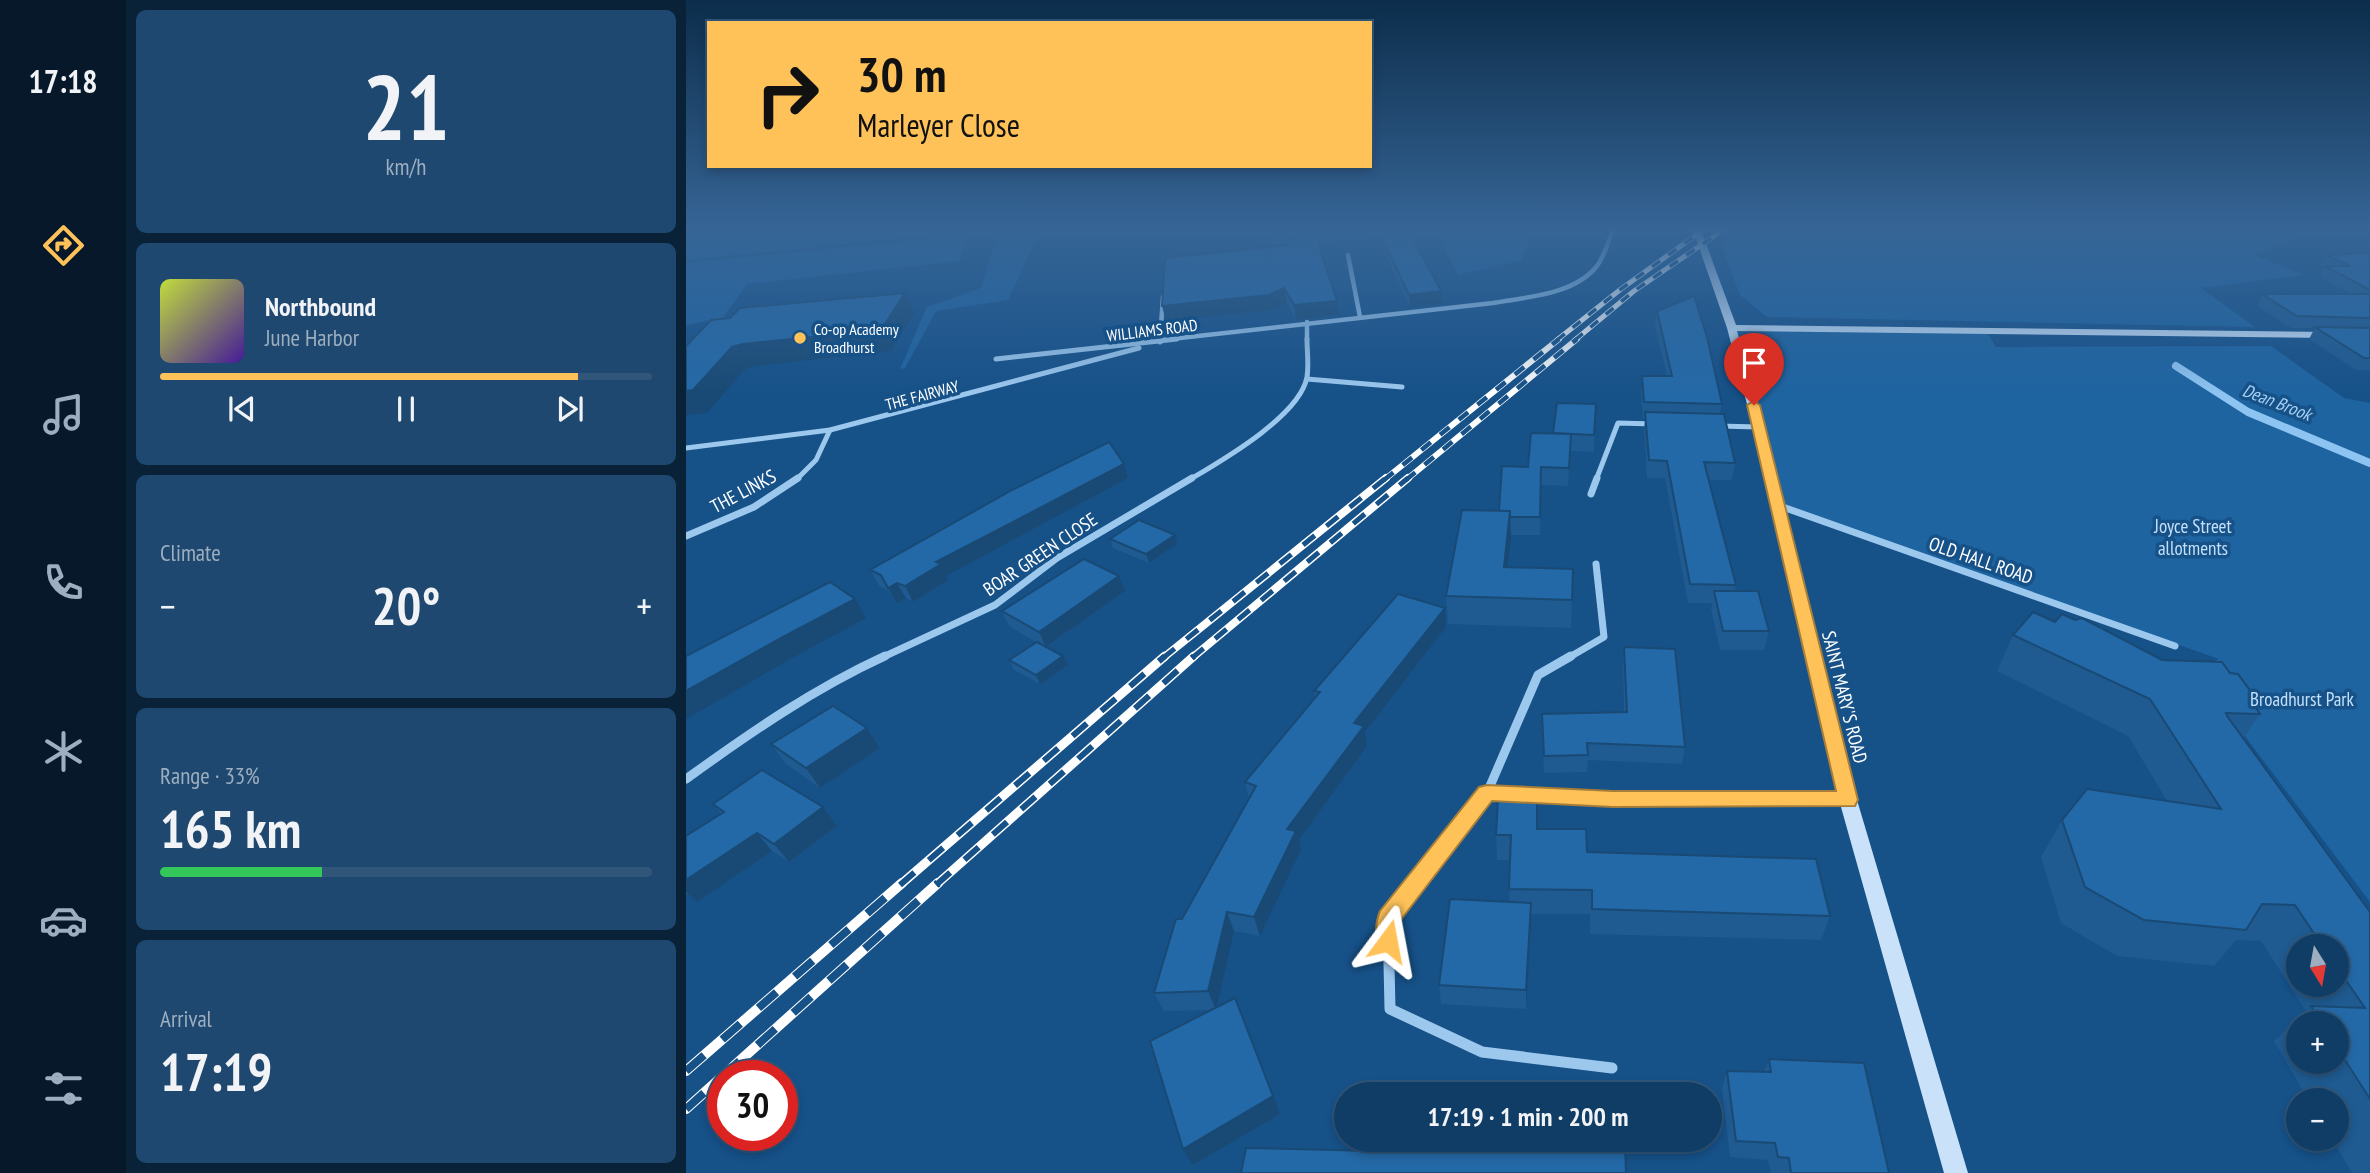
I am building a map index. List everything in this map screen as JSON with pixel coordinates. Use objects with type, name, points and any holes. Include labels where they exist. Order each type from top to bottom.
[{"type":"street","points":[[1354,285],[1360,317]]},
{"type":"street","name":"WILLIAMS ROAD","points":[[996,359],[1493,303],[1541,295],[1569,285]]},
{"type":"street","name":"SAINT MARY'S ROAD","points":[[1717,285],[1732,328],[1759,427],[1848,800],[1956,1173]]},
{"type":"street","points":[[1160,342],[1163,297]]},
{"type":"street","points":[[1307,322],[1307,379],[1402,387]]},
{"type":"street","points":[[1732,328],[2344,334]]},
{"type":"street","name":"THE FAIRWAY","points":[[686,448],[830,430],[1160,342]]},
{"type":"street","name":"BOAR GREEN CLOSE","points":[[686,779],[778,714],[830,683],[995,605],[1057,558],[1233,454],[1284,414],[1307,379]]},
{"type":"street","points":[[1591,494],[1619,423],[1657,424]]},
{"type":"street","points":[[1708,425],[1759,427]]},
{"type":"street","name":"THE LINKS","points":[[686,536],[731,517],[785,488],[815,462],[830,430]]},
{"type":"street","name":"OLD HALL ROAD","points":[[1777,505],[2175,646]]},
{"type":"street","points":[[1596,564],[1604,637],[1538,675],[1487,793],[1388,919],[1390,1009],[1482,1052],[1612,1068]]},
{"type":"street","points":[[1487,793],[1613,799],[1848,800]]},
{"type":"green space","points":[[686,285],[746,285],[723,318],[686,325]]},
{"type":"green space","points":[[982,285],[1015,285],[1008,300],[936,311],[905,368],[900,369],[927,307],[981,288]]},
{"type":"green space","points":[[1736,285],[2227,285],[2201,288],[2255,327],[1767,317],[1740,295]]},
{"type":"green space","points":[[1732,328],[1987,332],[1996,347],[2271,346],[2344,398],[2370,403],[2370,902],[2195,670],[2219,659],[1777,504]]},
{"type":"building","points":[[1163,285],[1332,285],[1337,301],[1294,305],[1284,288],[1269,295],[1162,306]]},
{"type":"building","points":[[1404,285],[1438,285],[1441,291],[1409,295]]},
{"type":"building","points":[[905,293],[881,330],[732,347],[693,390],[686,391],[686,346],[711,320],[730,318],[740,308]]},
{"type":"building","points":[[2262,294],[2370,294],[2370,318],[2297,316]]},
{"type":"building","points":[[1694,296],[1707,337],[1722,404],[1644,402],[1642,376],[1672,376],[1657,311]]},
{"type":"building","points":[[2315,327],[2370,328],[2370,358],[2364,358]]},
{"type":"building","points":[[1557,403],[1596,404],[1594,435],[1553,433]]},
{"type":"building","points":[[1645,412],[1724,414],[1735,463],[1704,462],[1736,585],[1690,584],[1667,461],[1649,460]]},
{"type":"building","points":[[1531,433],[1571,434],[1569,468],[1541,467],[1540,517],[1510,517],[1510,511],[1499,511],[1502,466],[1528,467]]},
{"type":"building","points":[[1109,442],[1124,464],[936,562],[941,564],[905,586],[897,583],[888,588],[881,575],[870,570],[1012,490]]},
{"type":"building","points":[[1462,510],[1510,511],[1504,567],[1573,569],[1572,600],[1446,596]]},
{"type":"building","points":[[1139,520],[1175,535],[1146,554],[1110,539]]},
{"type":"building","points":[[1084,559],[1119,576],[1039,632],[1002,611]]},
{"type":"building","points":[[830,582],[855,599],[686,691],[686,656]]},
{"type":"building","points":[[1714,591],[1758,591],[1769,631],[1723,631]]},
{"type":"building","points":[[1398,594],[1445,608],[1354,723],[1364,726],[1287,829],[1296,831],[1254,917],[1227,912],[1208,991],[1154,993],[1176,919],[1182,919],[1256,786],[1245,782],[1320,692],[1314,691]]},
{"type":"building","points":[[2033,612],[2055,622],[2062,614],[2075,620],[2082,618],[2162,660],[2222,662],[2230,673],[2238,674],[2259,703],[2252,702],[2260,714],[2226,713],[2227,716],[2370,912],[2370,1099],[2349,1066],[2349,1011],[2314,1011],[2311,1006],[2365,1008],[2349,985],[2349,934],[2314,934],[2295,905],[2262,904],[2246,930],[2144,920],[2085,887],[2062,820],[2087,789],[2221,809],[2150,699],[2013,635]]},
{"type":"building","points":[[1037,642],[1063,656],[1036,675],[1009,660]]},
{"type":"building","points":[[1624,647],[1675,649],[1685,747],[1587,743],[1588,755],[1544,756],[1542,714],[1627,712]]},
{"type":"building","points":[[833,706],[867,728],[806,768],[771,744]]},
{"type":"building","points":[[762,770],[823,807],[774,844],[757,833],[686,880],[686,836],[724,812],[713,804]]},
{"type":"building","points":[[1498,799],[1537,800],[1537,829],[1586,829],[1587,852],[1816,859],[1830,916],[1592,909],[1592,890],[1509,889],[1511,835],[1496,835]]},
{"type":"building","points":[[1450,899],[1531,903],[1526,990],[1439,985]]},
{"type":"building","points":[[1235,998],[1273,1096],[1183,1149],[1150,1041]]},
{"type":"building","points":[[1769,1059],[1864,1063],[1889,1173],[1791,1173],[1789,1158],[1778,1157],[1775,1143],[1736,1141],[1727,1071],[1771,1072]]},
{"type":"building","points":[[1246,1148],[1334,1152],[1625,1152],[1626,1173],[1241,1173]]},
{"type":"waterway","name":"Dean Brook","points":[[2176,366],[2248,412],[2370,463]]},
{"type":"railway","points":[[1557,340],[1627,285]]},
{"type":"railway","points":[[1575,340],[1643,285]]},
{"type":"railway","points":[[1384,480],[1559,339]]},
{"type":"railway","points":[[1406,480],[1577,339]]},
{"type":"railway","points":[[1163,658],[1386,478]]},
{"type":"railway","points":[[1192,658],[1408,478]]},
{"type":"railway","points":[[900,885],[1165,656]]},
{"type":"railway","points":[[936,885],[1194,656]]},
{"type":"railway","points":[[686,1071],[902,883]]},
{"type":"railway","points":[[686,1109],[938,883]]},
{"type":"place","name":"Co-op Academy Broadhurst","points":[[800,338]]},
{"type":"route","points":[[1388,941],[1388,919],[1487,793],[1613,799],[1848,800],[1754,405]]},
{"type":"park label","name":"Joyce Street allotments","points":[[2193,537]]},
{"type":"park label","name":"Broadhurst Park","points":[[2302,699]]}]
